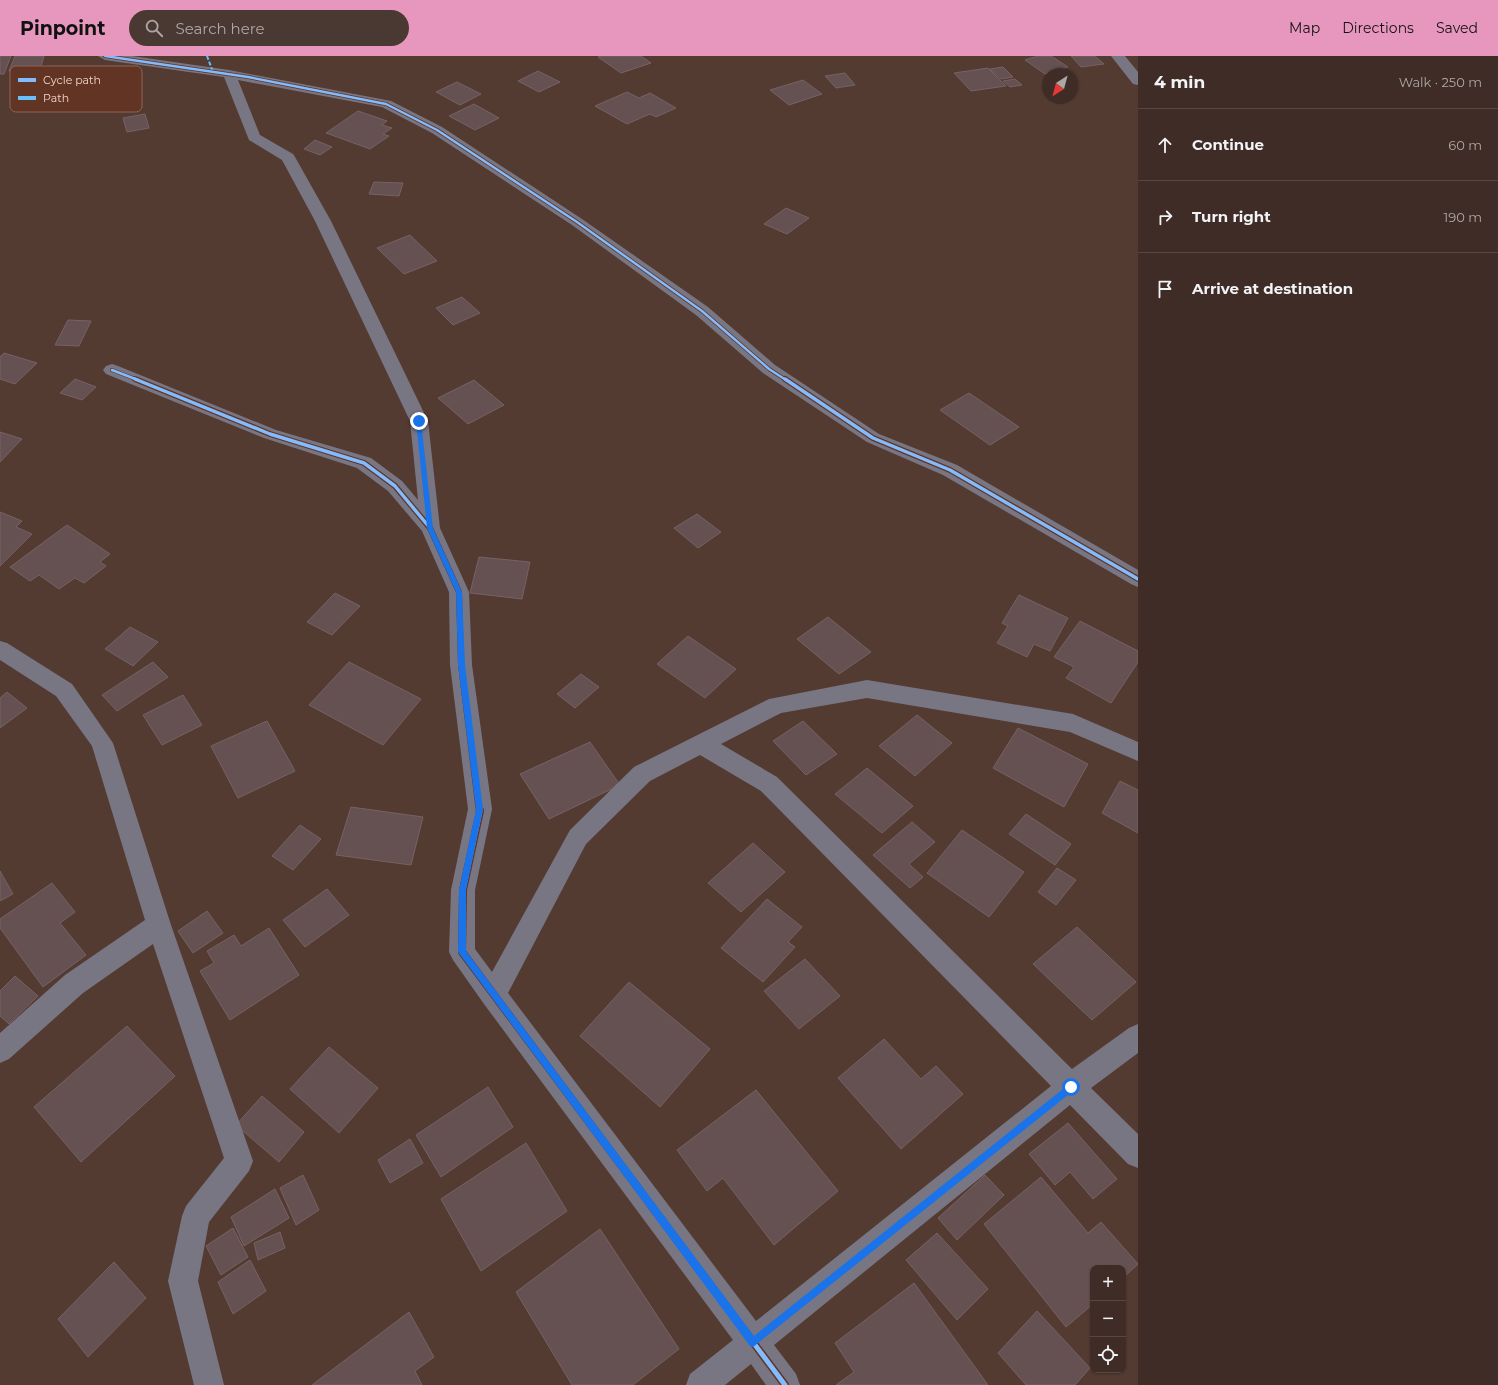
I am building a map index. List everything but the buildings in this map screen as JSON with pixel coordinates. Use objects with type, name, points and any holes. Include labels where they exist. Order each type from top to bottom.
[{"type":"street","points":[[105,56],[228,74],[386,104],[437,130],[577,222],[702,310],[769,369],[873,438],[950,470],[1121,571],[1138,579]]},
{"type":"street","points":[[1118,56],[1138,81]]},
{"type":"street","points":[[228,74],[254,137],[288,157],[323,221],[419,421],[430,528]]},
{"type":"street","points":[[112,370],[270,434],[364,463],[395,486],[430,528],[459,592],[462,665],[480,809],[462,890],[462,952],[785,1385]]},
{"type":"street","points":[[0,649],[64,690],[102,744],[158,925],[239,1161],[196,1216],[183,1281],[209,1385]]},
{"type":"street","points":[[493,995],[578,837],[642,774],[777,705],[867,688],[1073,723],[1138,752]]},
{"type":"street","points":[[701,744],[769,784],[1138,1154]]},
{"type":"street","points":[[0,1050],[74,984],[158,925]]},
{"type":"street","points":[[700,1385],[1071,1087],[1138,1037]]},
{"type":"marked path","points":[[207,56],[213,72]]},
{"type":"cycle path","points":[[105,56],[248,77],[386,104],[437,130],[577,222],[702,311],[769,369],[873,438],[950,470],[1138,579]]},
{"type":"cycle path","points":[[112,370],[270,434],[364,463],[395,486],[430,528],[459,592],[461,665],[480,809],[463,890],[462,952],[785,1385]]},
{"type":"route","points":[[419,421],[430,528],[459,592],[462,665],[480,809],[462,890],[462,952],[516,1028],[753,1342],[1071,1087]]}]
